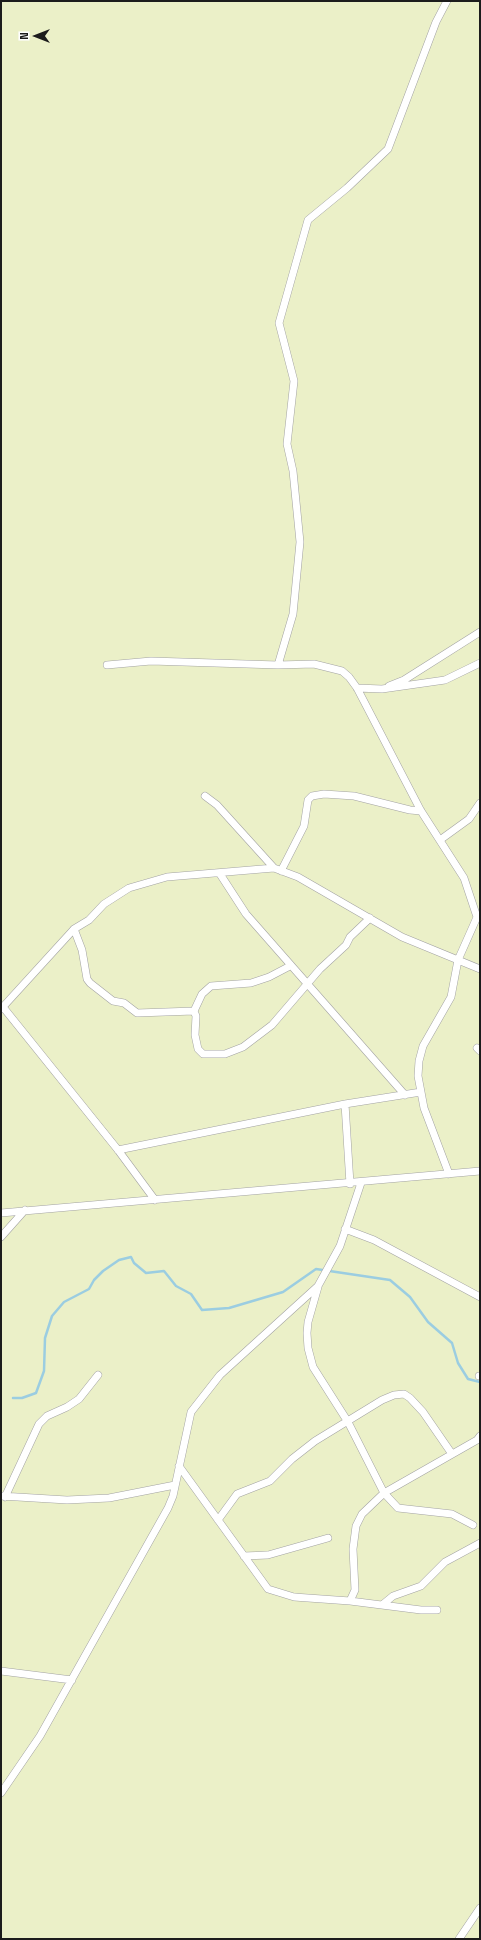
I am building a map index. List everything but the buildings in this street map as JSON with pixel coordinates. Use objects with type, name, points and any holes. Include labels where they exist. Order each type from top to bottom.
[{"type":"street","points":[[278,665],[293,614],[300,542],[293,471],[287,444],[294,381],[279,322],[308,220],[347,188],[388,149],[436,22],[447,1]]},
{"type":"street","points":[[382,690],[404,680],[480,632]]},
{"type":"street","points":[[107,666],[151,660],[278,665],[314,664],[342,671],[350,677],[420,811],[464,878],[478,915],[458,960],[451,997],[423,1046],[419,1061],[418,1076],[424,1108],[449,1174]]},
{"type":"street","points":[[357,688],[382,690],[445,680],[480,663]]},
{"type":"street","points":[[277,870],[304,826],[308,800],[312,796],[324,794],[354,796],[410,810],[420,811]]},
{"type":"street","points":[[205,796],[217,805],[277,870]]},
{"type":"street","points":[[440,840],[469,819],[480,803]]},
{"type":"street","points":[[155,1200],[118,1150],[2,1008],[74,929],[89,920],[104,904],[129,888],[167,877],[277,870],[298,876],[402,937],[480,969]]},
{"type":"street","points":[[220,874],[246,914],[290,966],[405,1095]]},
{"type":"street","points":[[290,966],[269,977],[251,983],[210,986],[202,994],[194,1011],[196,1016],[195,1035],[198,1049],[203,1054],[225,1054],[244,1047],[272,1024],[370,918]]},
{"type":"street","points":[[74,929],[82,950],[88,981],[113,1001],[124,1003],[137,1013],[194,1011]]},
{"type":"street","points":[[118,1150],[345,1104],[421,1092]]},
{"type":"street","points":[[345,1104],[350,1184]]},
{"type":"street","points":[[1,1212],[350,1184],[480,1171]]},
{"type":"street","points":[[360,1183],[340,1246],[318,1286],[308,1322],[308,1348],[313,1367],[348,1422],[384,1493],[398,1508],[452,1514],[473,1526]]},
{"type":"street","points":[[1,1237],[25,1210]]},
{"type":"street","points":[[345,1229],[374,1240],[480,1297]]},
{"type":"street","points":[[1,1793],[40,1736],[168,1508],[175,1485],[191,1412],[220,1376],[318,1286]]},
{"type":"street","points":[[98,1375],[79,1399],[67,1407],[47,1416],[39,1424],[3,1496],[68,1500],[109,1498],[175,1485]]},
{"type":"street","points":[[218,1520],[237,1494],[270,1481],[292,1459],[315,1441],[382,1400],[394,1395],[404,1394],[424,1412],[452,1454]]},
{"type":"street","points":[[350,1601],[355,1590],[353,1548],[356,1526],[362,1514],[384,1493],[477,1440],[480,1436]]},
{"type":"street","points":[[179,1466],[268,1589],[294,1597],[350,1601],[420,1610],[437,1610]]},
{"type":"street","points":[[244,1556],[268,1555],[328,1538]]},
{"type":"street","points":[[382,1605],[393,1596],[421,1586],[445,1562],[480,1543]]},
{"type":"street","points":[[1,1671],[72,1680]]},
{"type":"street","points":[[460,1939],[480,1908]]},
{"type":"green space","points":[[1,1],[480,1],[480,1939],[1,1939]]},
{"type":"waterway","points":[[13,1398],[22,1398],[36,1393],[44,1371],[45,1338],[52,1316],[64,1302],[89,1289],[94,1280],[103,1271],[119,1260],[131,1257],[134,1263],[146,1273],[164,1271],[176,1286],[191,1294],[202,1310],[229,1308],[283,1292],[316,1269],[390,1280],[410,1297],[428,1322],[452,1343],[458,1363],[468,1379],[480,1382]]}]
